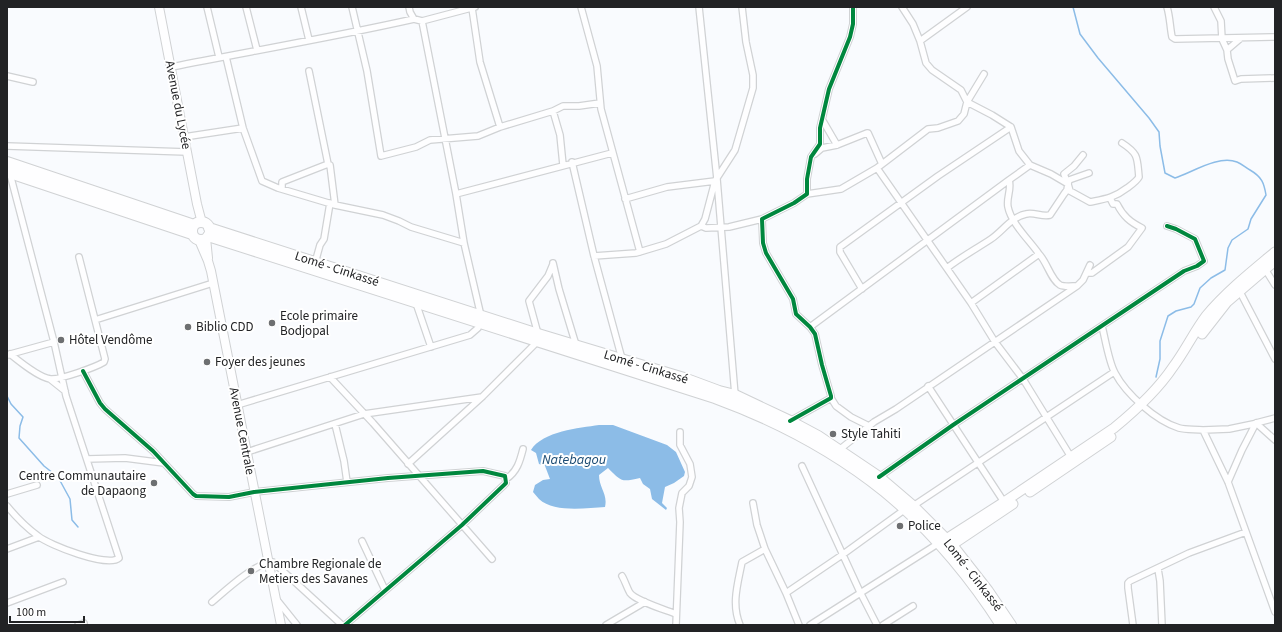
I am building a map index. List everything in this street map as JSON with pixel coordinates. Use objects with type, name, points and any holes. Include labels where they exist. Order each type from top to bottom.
[{"type":"highway","points":[[7,162],[201,231]]},
{"type":"highway","points":[[9,173],[201,231]]},
{"type":"highway","name":"Lomé - Cinkassé","points":[[201,231],[315,262],[335,272],[416,303],[481,319]]},
{"type":"highway","name":"Lomé - Cinkassé","points":[[201,231],[481,319],[749,411],[786,429],[843,462],[908,508]]},
{"type":"highway","name":"Lomé - Cinkassé","points":[[538,338],[576,344],[735,395],[790,421],[839,450],[879,478],[945,544],[988,591],[1011,625]]},
{"type":"highway","name":"Lomé - Cinkassé","points":[[945,544],[1001,625]]},
{"type":"main road","name":"Avenue du Lycée","points":[[159,7],[172,67],[201,231]]},
{"type":"main road","name":"Avenue Centrale","points":[[201,231],[213,283],[281,625]]},
{"type":"main road","points":[[945,544],[1143,407],[1173,368],[1206,317],[1220,300],[1275,252]]},
{"type":"main road","points":[[945,544],[1122,429],[1170,382],[1217,313],[1239,290],[1275,261]]},
{"type":"street","points":[[206,7],[220,57]]},
{"type":"street","points":[[246,7],[257,50]]},
{"type":"street","points":[[301,7],[309,40]]},
{"type":"street","points":[[352,7],[367,71],[381,156],[416,146],[430,140],[474,137],[500,126],[553,111],[564,106],[600,104]]},
{"type":"street","points":[[409,7],[414,20]]},
{"type":"street","points":[[172,67],[414,20],[422,21],[474,7],[481,68],[500,126]]},
{"type":"street","points":[[581,7],[596,63],[601,109],[640,252]]},
{"type":"street","points":[[699,7],[735,395]]},
{"type":"street","points":[[702,226],[716,180],[735,150],[750,103],[754,83],[742,7]]},
{"type":"street","points":[[807,194],[807,179],[811,157],[820,144],[820,128],[823,121],[829,89],[845,51],[851,31],[854,18],[853,7]]},
{"type":"street","points":[[902,7],[913,24],[920,41],[926,63],[932,70],[961,90],[966,105]]},
{"type":"street","points":[[920,41],[967,7]]},
{"type":"street","points":[[1167,7],[1170,16],[1172,37],[1175,39],[1222,39],[1275,36]]},
{"type":"street","points":[[1214,7],[1221,21],[1222,39],[1227,50],[1236,81],[1241,79],[1275,78]]},
{"type":"street","points":[[237,405],[470,335],[478,328],[481,319],[464,244],[456,194],[422,21]]},
{"type":"street","points":[[1227,50],[1241,38]]},
{"type":"street","points":[[226,56],[243,128],[262,181],[266,184],[332,204],[383,215],[411,227],[464,244]]},
{"type":"street","points":[[309,71],[328,164],[330,165],[332,204],[324,239],[320,245],[315,262]]},
{"type":"street","points":[[594,256],[634,254],[666,244],[682,234],[702,226],[706,228],[736,226],[762,219],[794,203],[807,194],[841,189],[879,166],[928,129],[938,128],[958,121],[964,114],[966,105],[984,74]]},
{"type":"street","points":[[7,76],[33,82]]},
{"type":"street","points":[[966,105],[974,105],[1011,127],[1019,151],[1030,165],[1051,174],[1068,184]]},
{"type":"street","points":[[553,111],[560,139],[563,165]]},
{"type":"street","points":[[823,121],[837,145]]},
{"type":"street","points":[[862,289],[839,248],[976,150],[1011,127]]},
{"type":"street","points":[[184,137],[243,128]]},
{"type":"street","points":[[811,157],[822,148],[837,145],[868,133],[879,166],[901,203],[928,240],[1022,379],[1071,457]]},
{"type":"street","points":[[1083,155],[1074,166],[1064,174],[1070,191],[1090,202],[1110,198],[1118,195],[1136,182],[1139,177],[1136,155],[1131,149],[1122,143]]},
{"type":"street","points":[[7,146],[187,152]]},
{"type":"street","points":[[456,194],[612,152]]},
{"type":"street","points":[[572,162],[594,256],[622,359]]},
{"type":"street","points":[[282,189],[282,182],[328,164]]},
{"type":"street","points":[[810,327],[1030,165]]},
{"type":"street","points":[[7,506],[39,537],[84,556],[98,560],[115,561],[119,558],[65,391],[54,342],[9,173]]},
{"type":"street","points":[[946,268],[960,257],[992,238],[1013,220],[1028,213],[1042,216],[1050,215],[1067,190],[1069,180],[1089,173]]},
{"type":"street","points":[[625,199],[667,187],[716,180]]},
{"type":"street","points":[[1009,180],[1008,205],[1013,220],[1043,258],[1060,285],[1077,286]]},
{"type":"street","points":[[1087,273],[1092,272],[1128,247],[1142,228],[1134,224],[1123,215],[1117,204],[1113,204],[1110,198]]},
{"type":"street","points":[[762,219],[766,254],[793,299],[796,314],[815,334],[831,398],[836,406],[851,417],[869,426]]},
{"type":"street","points":[[879,478],[953,425],[1184,271],[1197,266],[1204,261],[1195,239],[1167,226]]},
{"type":"street","points":[[971,303],[1039,254]]},
{"type":"street","points":[[50,379],[82,371],[104,363],[105,360],[79,257]]},
{"type":"street","points":[[408,464],[482,398],[538,338],[529,301],[548,276],[553,263],[559,289],[576,344]]},
{"type":"street","points":[[839,450],[869,426],[996,342],[1077,286],[1083,280],[1090,265]]},
{"type":"street","points":[[1265,269],[1275,285]]},
{"type":"street","points":[[95,320],[213,283]]},
{"type":"street","points":[[1239,290],[1275,359]]},
{"type":"street","points":[[416,303],[431,347]]},
{"type":"street","points":[[1102,326],[1114,372],[1126,388],[1143,407],[1179,428],[1203,430],[1229,429],[1275,417]]},
{"type":"street","points":[[8,354],[54,342]]},
{"type":"street","points":[[8,354],[32,371],[50,379],[65,391]]},
{"type":"street","points":[[82,371],[100,404],[164,463],[196,496],[229,497],[254,492],[347,482],[484,471],[504,475],[506,479]]},
{"type":"street","points":[[786,594],[908,508],[1047,418],[1114,372]]},
{"type":"street","points":[[330,377],[492,559]]},
{"type":"street","points":[[928,386],[1004,502]]},
{"type":"street","points":[[246,452],[364,414],[482,398]]},
{"type":"street","points":[[790,421],[831,398]]},
{"type":"street","points":[[1256,423],[1275,440]]},
{"type":"street","points":[[1228,482],[1256,423]]},
{"type":"street","points":[[335,424],[344,461],[347,482]]},
{"type":"street","points":[[1203,430],[1228,482],[1275,612]]},
{"type":"street","points":[[676,625],[680,522],[679,508],[682,493],[689,486],[692,477],[690,464],[680,445],[680,432]]},
{"type":"street","points":[[212,602],[251,571],[268,562],[273,562],[343,625],[462,525],[504,485],[506,479],[511,476],[520,464],[523,449]]},
{"type":"street","points":[[87,459],[125,458],[164,463]]},
{"type":"street","points":[[802,466],[842,555],[877,625]]},
{"type":"street","points":[[7,494],[37,485]]},
{"type":"street","points":[[753,503],[757,525],[765,549],[799,625]]},
{"type":"street","points":[[1133,625],[1128,584],[1135,578],[1158,569],[1189,553],[1246,532]]},
{"type":"street","points":[[7,549],[39,537]]},
{"type":"street","points":[[362,541],[385,590]]},
{"type":"street","points":[[810,625],[860,592],[945,544]]},
{"type":"street","points":[[740,625],[737,617],[735,598],[742,562],[765,549]]},
{"type":"street","points":[[1158,569],[1162,625]]},
{"type":"street","points":[[622,576],[631,594],[645,602],[676,614]]},
{"type":"street","points":[[7,603],[63,582]]},
{"type":"street","points":[[275,599],[296,625]]},
{"type":"street","points":[[606,625],[645,602]]},
{"type":"street","points":[[883,625],[912,606]]},
{"type":"water","name":"Natebagou","points":[[599,425],[613,425],[667,445],[676,452],[685,472],[684,476],[665,487],[662,503],[667,508],[666,510],[652,499],[650,489],[643,484],[640,478],[622,480],[608,468],[599,475],[600,484],[606,502],[605,507],[580,509],[561,508],[545,503],[533,492],[535,485],[543,480],[550,479],[545,466],[539,464],[536,453],[531,450],[544,438],[562,432]]},
{"type":"waterway","points":[[1073,7],[1080,34],[1159,132],[1165,173],[1175,178],[1214,162],[1230,160],[1239,163],[1257,175],[1262,181],[1266,195],[1251,219],[1248,229],[1232,240],[1228,248],[1225,270],[1211,278],[1200,288],[1194,304],[1191,307],[1176,311],[1168,316],[1160,341],[1160,359],[1156,377]]},
{"type":"waterway","points":[[7,396],[11,404],[23,417],[20,426],[19,438],[44,466],[58,477],[70,499],[72,520],[78,527]]},
{"type":"cycle path","points":[[790,421],[831,398],[831,396],[815,334],[796,314],[793,299],[766,253],[763,243],[762,219],[794,203],[807,194],[807,179],[811,157],[820,144],[820,128],[829,89],[850,37],[853,24],[853,7]]},
{"type":"cycle path","points":[[879,477],[953,425],[1184,271],[1197,266],[1204,261],[1195,239],[1167,226]]},
{"type":"cycle path","points":[[83,371],[100,403],[105,409],[153,451],[196,496],[229,497],[254,492],[388,478],[483,471],[505,476],[506,483],[462,525],[345,625]]},
{"type":"place","name":"Ecole primaire Bodjopal","points":[[272,323]]},
{"type":"place","name":"Biblio CDD","points":[[188,327]]},
{"type":"place","name":"Hôtel Vendôme","points":[[61,340]]},
{"type":"place","name":"Foyer des jeunes","points":[[207,362]]},
{"type":"place","name":"Style Tahiti","points":[[833,434]]},
{"type":"place","name":"Centre Communautaire de Dapaong","points":[[154,483]]},
{"type":"place","name":"Police","points":[[900,526]]},
{"type":"place","name":"Chambre Regionale de Metiers des Savanes","points":[[251,571]]}]
